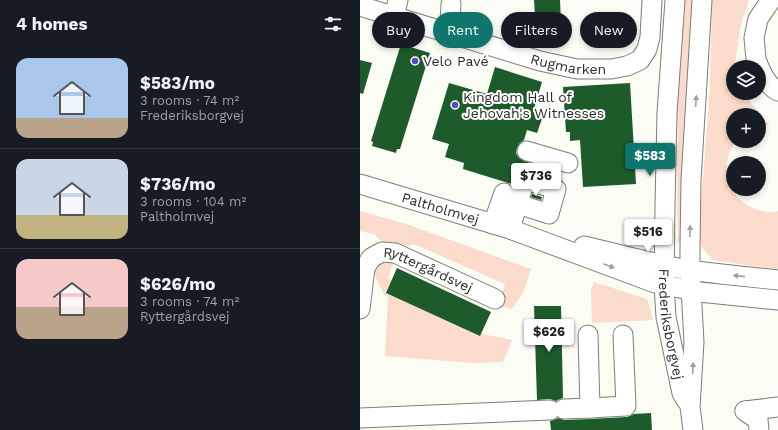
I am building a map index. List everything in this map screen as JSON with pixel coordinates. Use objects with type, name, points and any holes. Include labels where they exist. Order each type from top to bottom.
[{"type":"street","name":"Rugmarken","points":[[493,48],[540,62],[577,69],[611,69],[627,66],[640,60],[647,49],[650,37],[652,0]]},
{"type":"street","name":"Frederiksborgvej","points":[[675,0],[667,113],[664,285],[666,317],[682,394],[690,407]]},
{"type":"street","name":"Frederiksborgvej","points":[[692,430],[690,407],[694,342],[690,270],[691,180],[702,0]]},
{"type":"street","points":[[756,60],[754,38],[758,19],[771,0]]},
{"type":"street","points":[[451,4],[451,12]]},
{"type":"street","name":"Rugmarken","points":[[360,6],[396,8],[433,26]]},
{"type":"street","points":[[766,80],[773,89],[778,91]]},
{"type":"street","points":[[527,151],[568,163]]},
{"type":"street","name":"Paltholmvej","points":[[360,184],[508,228],[690,270],[778,280]]},
{"type":"street","points":[[508,228],[511,198]]},
{"type":"street","name":"Paltholmvej","points":[[508,228],[649,281],[691,290],[778,300]]},
{"type":"street","name":"Ryttergårdsvej","points":[[360,309],[362,266],[371,258],[382,252],[395,253],[495,298]]},
{"type":"street","points":[[588,334],[590,408]]},
{"type":"street","points":[[360,418],[626,406],[623,335]]},
{"type":"street","points":[[759,430],[758,420],[745,411],[778,407]]},
{"type":"shaded area","points":[[683,0],[694,0],[682,172],[680,215],[681,243],[677,243],[678,130],[676,93]]},
{"type":"shaded area","points":[[712,0],[749,0],[741,24],[735,60],[726,60],[726,100],[749,100],[755,108],[726,108],[726,148],[732,148],[729,156],[726,156],[726,196],[737,196],[749,206],[758,210],[768,212],[778,211],[778,270],[713,260],[698,243],[710,87]]},
{"type":"shaded area","points":[[360,211],[406,224],[531,269],[523,293],[512,309],[499,306],[505,284],[414,244],[408,246],[383,242],[374,234],[360,231]]},
{"type":"shaded area","points":[[395,258],[388,278],[393,281],[389,290],[482,334],[512,340],[503,362],[472,363],[385,356],[388,296],[384,295],[374,273],[379,260]]},
{"type":"shaded area","points":[[594,282],[647,299],[653,320],[592,323],[591,289]]},
{"type":"building","points":[[534,0],[560,0],[561,12],[535,12]]},
{"type":"building","points":[[400,48],[414,48],[430,53],[400,149],[397,149],[396,153],[372,146],[373,142],[371,141]]},
{"type":"building","points":[[360,60],[372,63],[363,94],[360,93]]},
{"type":"building","points":[[495,67],[542,82],[533,112],[543,116],[537,133],[527,130],[524,140],[520,143],[516,153],[519,158],[524,161],[556,171],[554,177],[528,169],[523,169],[517,172],[512,184],[463,169],[464,163],[445,157],[449,144],[432,139],[449,83],[487,94]]},
{"type":"building","points":[[630,83],[636,184],[583,187],[580,140],[570,141],[570,132],[566,132],[563,87]]},
{"type":"building","points":[[532,194],[542,197],[541,200],[531,197]]},
{"type":"building","points":[[397,268],[491,312],[480,336],[386,293]]},
{"type":"building","points":[[534,306],[561,306],[563,398],[556,401],[550,399],[537,400]]},
{"type":"building","points":[[651,413],[652,430],[551,430],[550,421],[558,418],[564,420],[590,419],[627,417],[633,414]]},
{"type":"place","name":"Velo Pavé","points":[[415,61]]},
{"type":"place","name":"Kingdom Hall of Jehovah's Witnesses","points":[[455,105]]}]
